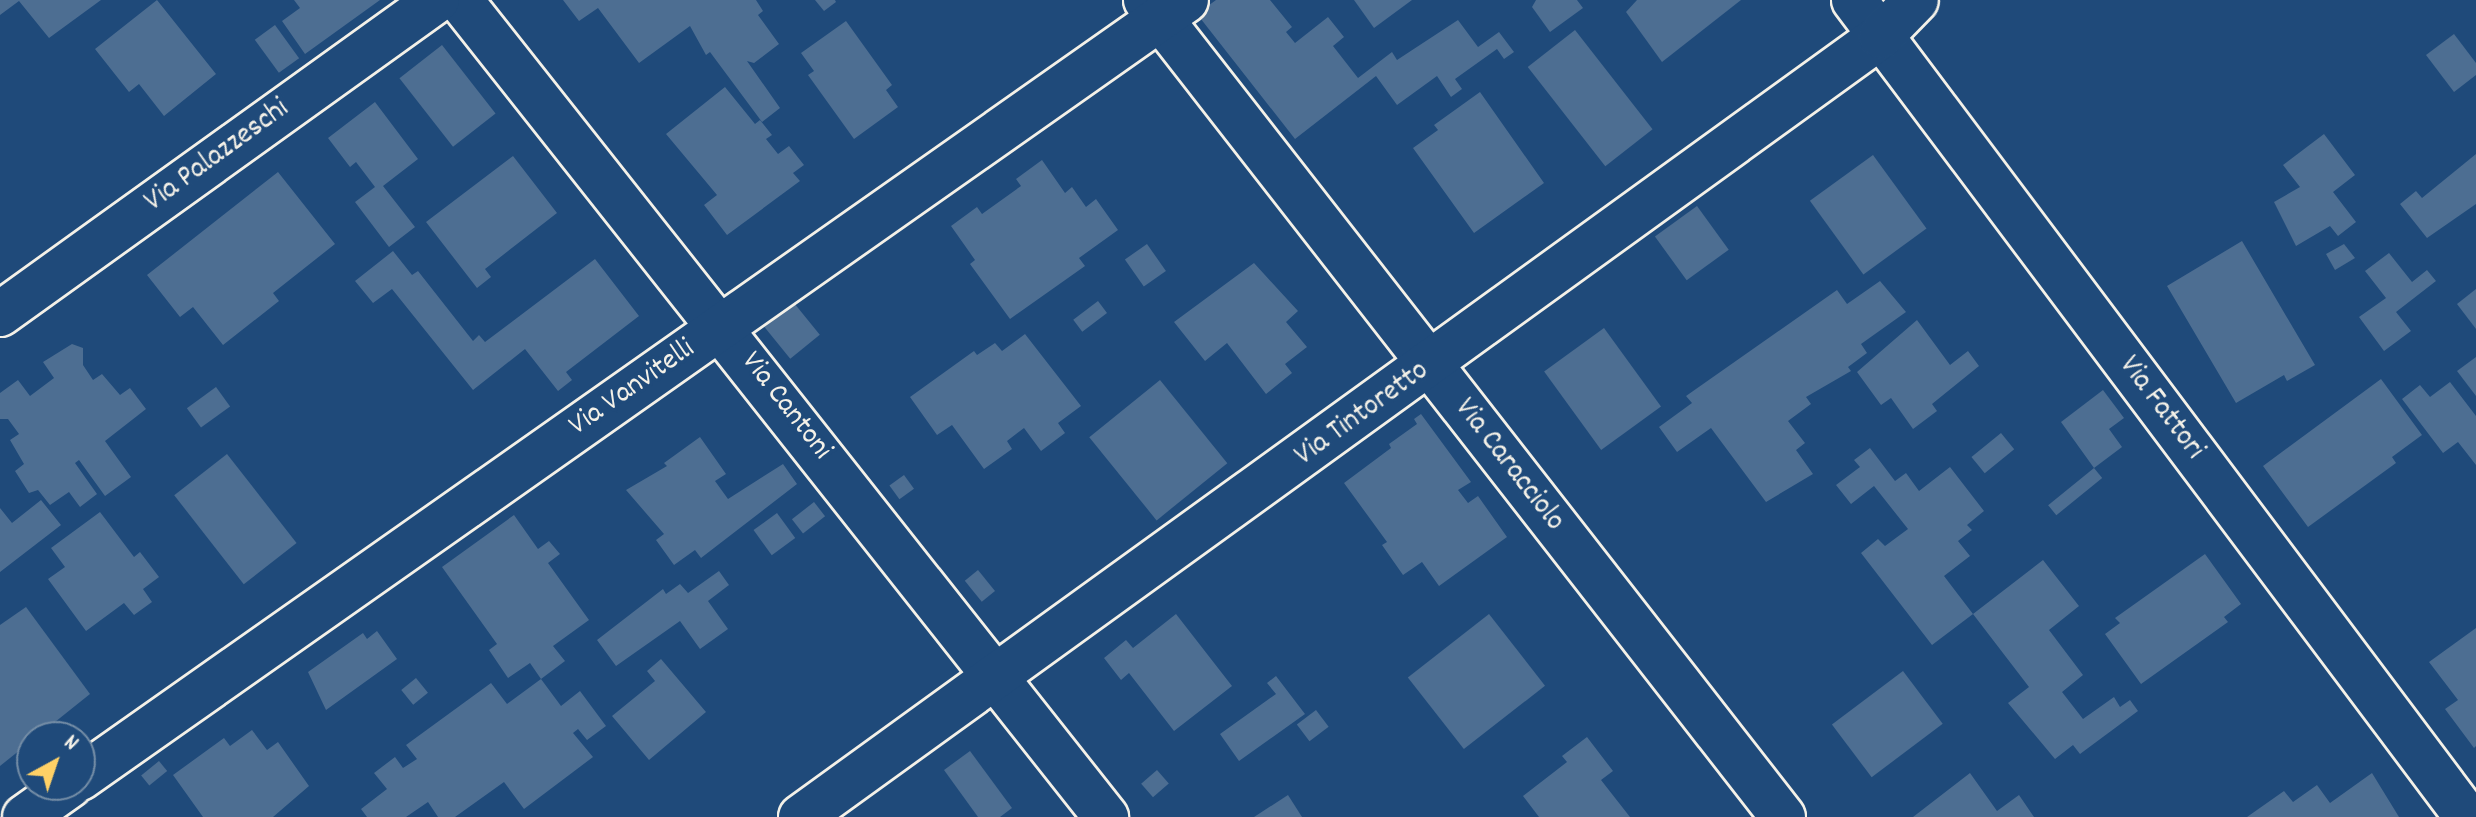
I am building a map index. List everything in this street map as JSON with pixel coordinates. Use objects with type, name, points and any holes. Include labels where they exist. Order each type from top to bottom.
[{"type":"street","name":"Via Palazzeschi","points":[[0,314],[437,0]]},
{"type":"street","name":"Via Cantoni","points":[[460,0],[722,326],[1106,817]]},
{"type":"street","name":"Via Fattori","points":[[1854,0],[2467,817]]},
{"type":"street","name":"Via Tintoretto","points":[[801,817],[1430,367],[1881,36],[1916,0]]},
{"type":"street","name":"Via Vanvitelli","points":[[96,767],[722,326],[1164,6]]},
{"type":"street","name":"Via Caracciolo","points":[[1164,6],[1430,367],[1783,817]]},
{"type":"street","points":[[25,817],[48,801]]},
{"type":"building","points":[[0,0],[101,0],[49,38],[19,1],[0,15]]},
{"type":"building","points":[[157,0],[216,74],[164,116],[139,84],[129,92],[95,49]]},
{"type":"building","points":[[294,0],[380,0],[305,54],[282,21],[300,8]]},
{"type":"building","points":[[563,0],[756,0],[763,11],[758,15],[779,44],[754,63],[747,61],[780,108],[762,122],[710,52],[706,55],[690,26],[639,63],[598,8],[579,21]]},
{"type":"building","points":[[815,0],[835,0],[836,2],[824,11]]},
{"type":"building","points":[[1216,0],[1270,0],[1292,27],[1286,32],[1295,43],[1328,17],[1344,37],[1333,46],[1358,78],[1392,52],[1397,60],[1458,20],[1478,47],[1499,32],[1514,52],[1504,59],[1497,49],[1455,79],[1462,89],[1451,97],[1437,76],[1397,105],[1376,76],[1295,139],[1197,14]]},
{"type":"building","points":[[1354,0],[1412,0],[1374,28]]},
{"type":"building","points":[[1536,0],[1577,0],[1583,8],[1550,32],[1532,7]]},
{"type":"building","points":[[1637,0],[1741,0],[1662,62],[1626,12]]},
{"type":"building","points":[[846,21],[892,85],[886,90],[898,107],[854,139],[808,75],[814,71],[801,53]]},
{"type":"building","points":[[275,25],[299,58],[279,73],[255,40]]},
{"type":"building","points":[[1575,30],[1653,129],[1605,166],[1528,67]]},
{"type":"building","points":[[2454,34],[2476,63],[2476,75],[2454,92],[2426,55]]},
{"type":"building","points":[[442,45],[496,114],[453,147],[399,78]]},
{"type":"building","points":[[725,87],[755,124],[760,120],[772,135],[766,139],[778,154],[789,146],[804,165],[793,173],[800,181],[727,235],[704,205],[717,195],[666,134]]},
{"type":"building","points":[[1480,92],[1544,183],[1474,233],[1413,148],[1438,130],[1434,125]]},
{"type":"building","points":[[375,102],[418,159],[383,186],[415,227],[389,247],[355,202],[375,187],[356,162],[350,167],[328,138]]},
{"type":"building","points":[[2324,134],[2355,175],[2333,192],[2356,222],[2338,236],[2330,226],[2296,246],[2274,202],[2300,187],[2283,165]]},
{"type":"building","points":[[2476,154],[2476,204],[2427,238],[2400,204],[2416,191],[2422,198]]},
{"type":"building","points":[[1873,155],[1926,229],[1863,274],[1810,201]]},
{"type":"building","points":[[513,156],[557,213],[485,269],[491,277],[477,288],[426,222]]},
{"type":"building","points":[[1042,160],[1065,193],[1072,187],[1086,207],[1096,199],[1118,230],[1079,258],[1085,266],[1010,319],[970,264],[975,260],[951,226],[977,207],[982,214],[1021,186],[1016,179]]},
{"type":"building","points":[[278,172],[335,244],[273,293],[279,301],[223,345],[193,307],[180,317],[147,275]]},
{"type":"building","points":[[1697,206],[1729,250],[1687,280],[1655,237]]},
{"type":"building","points":[[2242,241],[2315,365],[2287,381],[2284,375],[2236,403],[2167,286]]},
{"type":"building","points":[[1147,244],[1166,271],[1144,287],[1125,259]]},
{"type":"building","points":[[2344,244],[2355,258],[2335,270],[2326,254]]},
{"type":"building","points":[[393,251],[412,275],[418,271],[473,341],[479,335],[485,342],[595,259],[639,316],[566,372],[572,380],[558,391],[525,349],[473,390],[392,289],[373,303],[355,281]]},
{"type":"building","points":[[2389,253],[2412,282],[2427,270],[2436,281],[2396,312],[2411,331],[2384,351],[2359,317],[2386,298],[2365,271]]},
{"type":"building","points":[[1254,263],[1298,311],[1286,322],[1307,347],[1285,364],[1292,373],[1266,394],[1227,343],[1205,361],[1174,322]]},
{"type":"building","points":[[1880,281],[1906,312],[1861,344],[1867,353],[1848,367],[1851,371],[1806,397],[1811,404],[1788,421],[1805,443],[1796,450],[1813,474],[1766,502],[1711,428],[1677,452],[1659,427],[1692,403],[1686,396],[1837,290],[1847,304]]},
{"type":"building","points":[[2476,289],[2476,329],[2457,304]]},
{"type":"building","points":[[1098,301],[1107,313],[1082,332],[1073,320]]},
{"type":"building","points":[[794,303],[820,335],[790,359],[764,327]]},
{"type":"building","points":[[1917,320],[1950,365],[1968,351],[1979,366],[1932,404],[1937,411],[1913,429],[1891,398],[1881,405],[1857,372]]},
{"type":"building","points":[[1604,328],[1661,406],[1601,450],[1544,371]]},
{"type":"building","points":[[1025,334],[1081,406],[1058,423],[1065,433],[1041,451],[1024,428],[1007,441],[1012,449],[984,469],[952,425],[937,435],[910,397],[974,351],[977,355],[995,343],[1002,351]]},
{"type":"building","points":[[72,344],[83,348],[83,365],[93,380],[102,374],[120,395],[130,388],[146,409],[105,441],[131,477],[105,496],[79,460],[75,463],[97,494],[80,507],[69,492],[50,505],[38,490],[29,493],[15,471],[24,464],[10,440],[19,434],[8,419],[0,419],[0,393],[18,380],[30,396],[54,378],[43,362]]},
{"type":"building","points":[[2476,357],[2476,396],[2457,371]]},
{"type":"building","points":[[2381,379],[2422,435],[2392,457],[2396,463],[2308,527],[2263,466]]},
{"type":"building","points":[[1160,380],[1227,463],[1157,520],[1089,437]]},
{"type":"building","points":[[2450,382],[2476,416],[2476,465],[2458,442],[2443,453],[2402,399],[2420,385],[2430,397]]},
{"type":"building","points":[[216,387],[230,406],[201,428],[187,408]]},
{"type":"building","points":[[2103,390],[2124,418],[2109,429],[2122,447],[2094,468],[2061,422]]},
{"type":"building","points":[[1421,414],[1471,482],[1458,490],[1468,503],[1478,496],[1507,537],[1439,586],[1422,562],[1403,575],[1382,545],[1387,542],[1344,483],[1391,448],[1389,444],[1417,424],[1414,419]]},
{"type":"building","points":[[2001,433],[2014,449],[1985,473],[1971,457]]},
{"type":"building","points":[[700,437],[726,474],[715,481],[728,499],[783,464],[797,484],[701,558],[695,550],[674,565],[656,540],[664,534],[626,490],[667,466],[664,463]]},
{"type":"building","points":[[1870,448],[1895,481],[1906,473],[1919,491],[1950,467],[1984,511],[1967,525],[1972,530],[1958,541],[1970,556],[1944,576],[1973,614],[1932,645],[1861,553],[1878,539],[1885,546],[1908,529],[1874,486],[1851,504],[1836,485],[1860,467],[1854,460]]},
{"type":"building","points":[[227,454],[297,543],[244,584],[174,495]]},
{"type":"building","points":[[2094,468],[2102,478],[2056,515],[2048,505]]},
{"type":"building","points":[[904,475],[914,489],[899,499],[889,486]]},
{"type":"building","points":[[41,500],[61,525],[0,572],[0,508],[12,523]]},
{"type":"building","points":[[814,502],[825,516],[803,533],[792,519]]},
{"type":"building","points":[[100,512],[134,557],[140,552],[159,577],[143,589],[152,602],[134,615],[124,603],[86,631],[48,579],[65,567],[51,548]]},
{"type":"building","points":[[777,513],[795,538],[772,555],[754,530]]},
{"type":"building","points":[[514,515],[538,549],[549,541],[560,554],[548,563],[589,620],[553,646],[565,661],[541,679],[530,663],[508,678],[489,650],[497,644],[442,567]]},
{"type":"building","points":[[2205,554],[2241,604],[2224,617],[2228,622],[2141,684],[2105,634],[2120,623],[2115,618]]},
{"type":"building","points":[[2043,560],[2079,606],[2049,630],[2083,675],[2062,692],[2083,719],[2114,697],[2120,707],[2130,700],[2138,711],[2080,754],[2073,745],[2055,759],[2008,703],[2029,687],[1973,614]]},
{"type":"building","points":[[978,570],[995,591],[982,602],[965,581]]},
{"type":"building","points":[[719,571],[729,585],[708,601],[728,629],[700,649],[680,621],[616,666],[597,640],[663,589],[666,594],[680,584],[688,593]]},
{"type":"building","points":[[26,607],[90,694],[56,721],[16,721],[16,753],[0,766],[0,625]]},
{"type":"building","points":[[1176,614],[1232,686],[1174,731],[1129,673],[1121,680],[1104,658],[1126,640],[1133,648]]},
{"type":"building","points":[[1489,614],[1545,686],[1464,749],[1408,677]]},
{"type":"building","points":[[2476,628],[2474,748],[2445,709],[2458,700],[2429,662]]},
{"type":"building","points":[[377,631],[397,659],[326,710],[308,672],[363,633],[367,639]]},
{"type":"building","points":[[661,659],[706,712],[649,760],[612,716],[655,681],[647,671]]},
{"type":"building","points":[[1903,671],[1943,724],[1872,777],[1832,725]]},
{"type":"building","points":[[1276,676],[1305,714],[1239,761],[1220,734],[1276,694],[1267,683]]},
{"type":"building","points":[[416,678],[428,693],[413,705],[401,690]]},
{"type":"building","points":[[541,679],[561,706],[580,691],[606,726],[587,740],[578,729],[573,733],[593,757],[524,809],[504,782],[455,817],[438,817],[428,802],[406,817],[367,817],[361,809],[387,789],[374,773],[395,757],[403,768],[417,759],[406,745],[491,683],[507,704]]},
{"type":"building","points":[[1316,710],[1329,727],[1309,741],[1297,724]]},
{"type":"building","points":[[252,730],[267,750],[278,742],[309,786],[273,817],[203,817],[173,775],[224,738],[230,746]]},
{"type":"building","points":[[1587,737],[1613,771],[1601,780],[1630,817],[1539,817],[1523,796],[1567,762],[1562,756]]},
{"type":"building","points":[[970,751],[1012,808],[1000,817],[978,817],[944,770]]},
{"type":"building","points":[[159,761],[167,771],[149,786],[141,775]]},
{"type":"building","points":[[1157,770],[1169,784],[1153,797],[1141,784]]},
{"type":"building","points":[[1970,773],[1997,811],[2019,795],[2034,817],[1913,817]]},
{"type":"building","points":[[2372,773],[2399,817],[2247,817],[2284,791],[2293,802],[2317,785],[2330,803]]},
{"type":"building","points":[[1288,795],[1302,817],[1254,817]]}]
